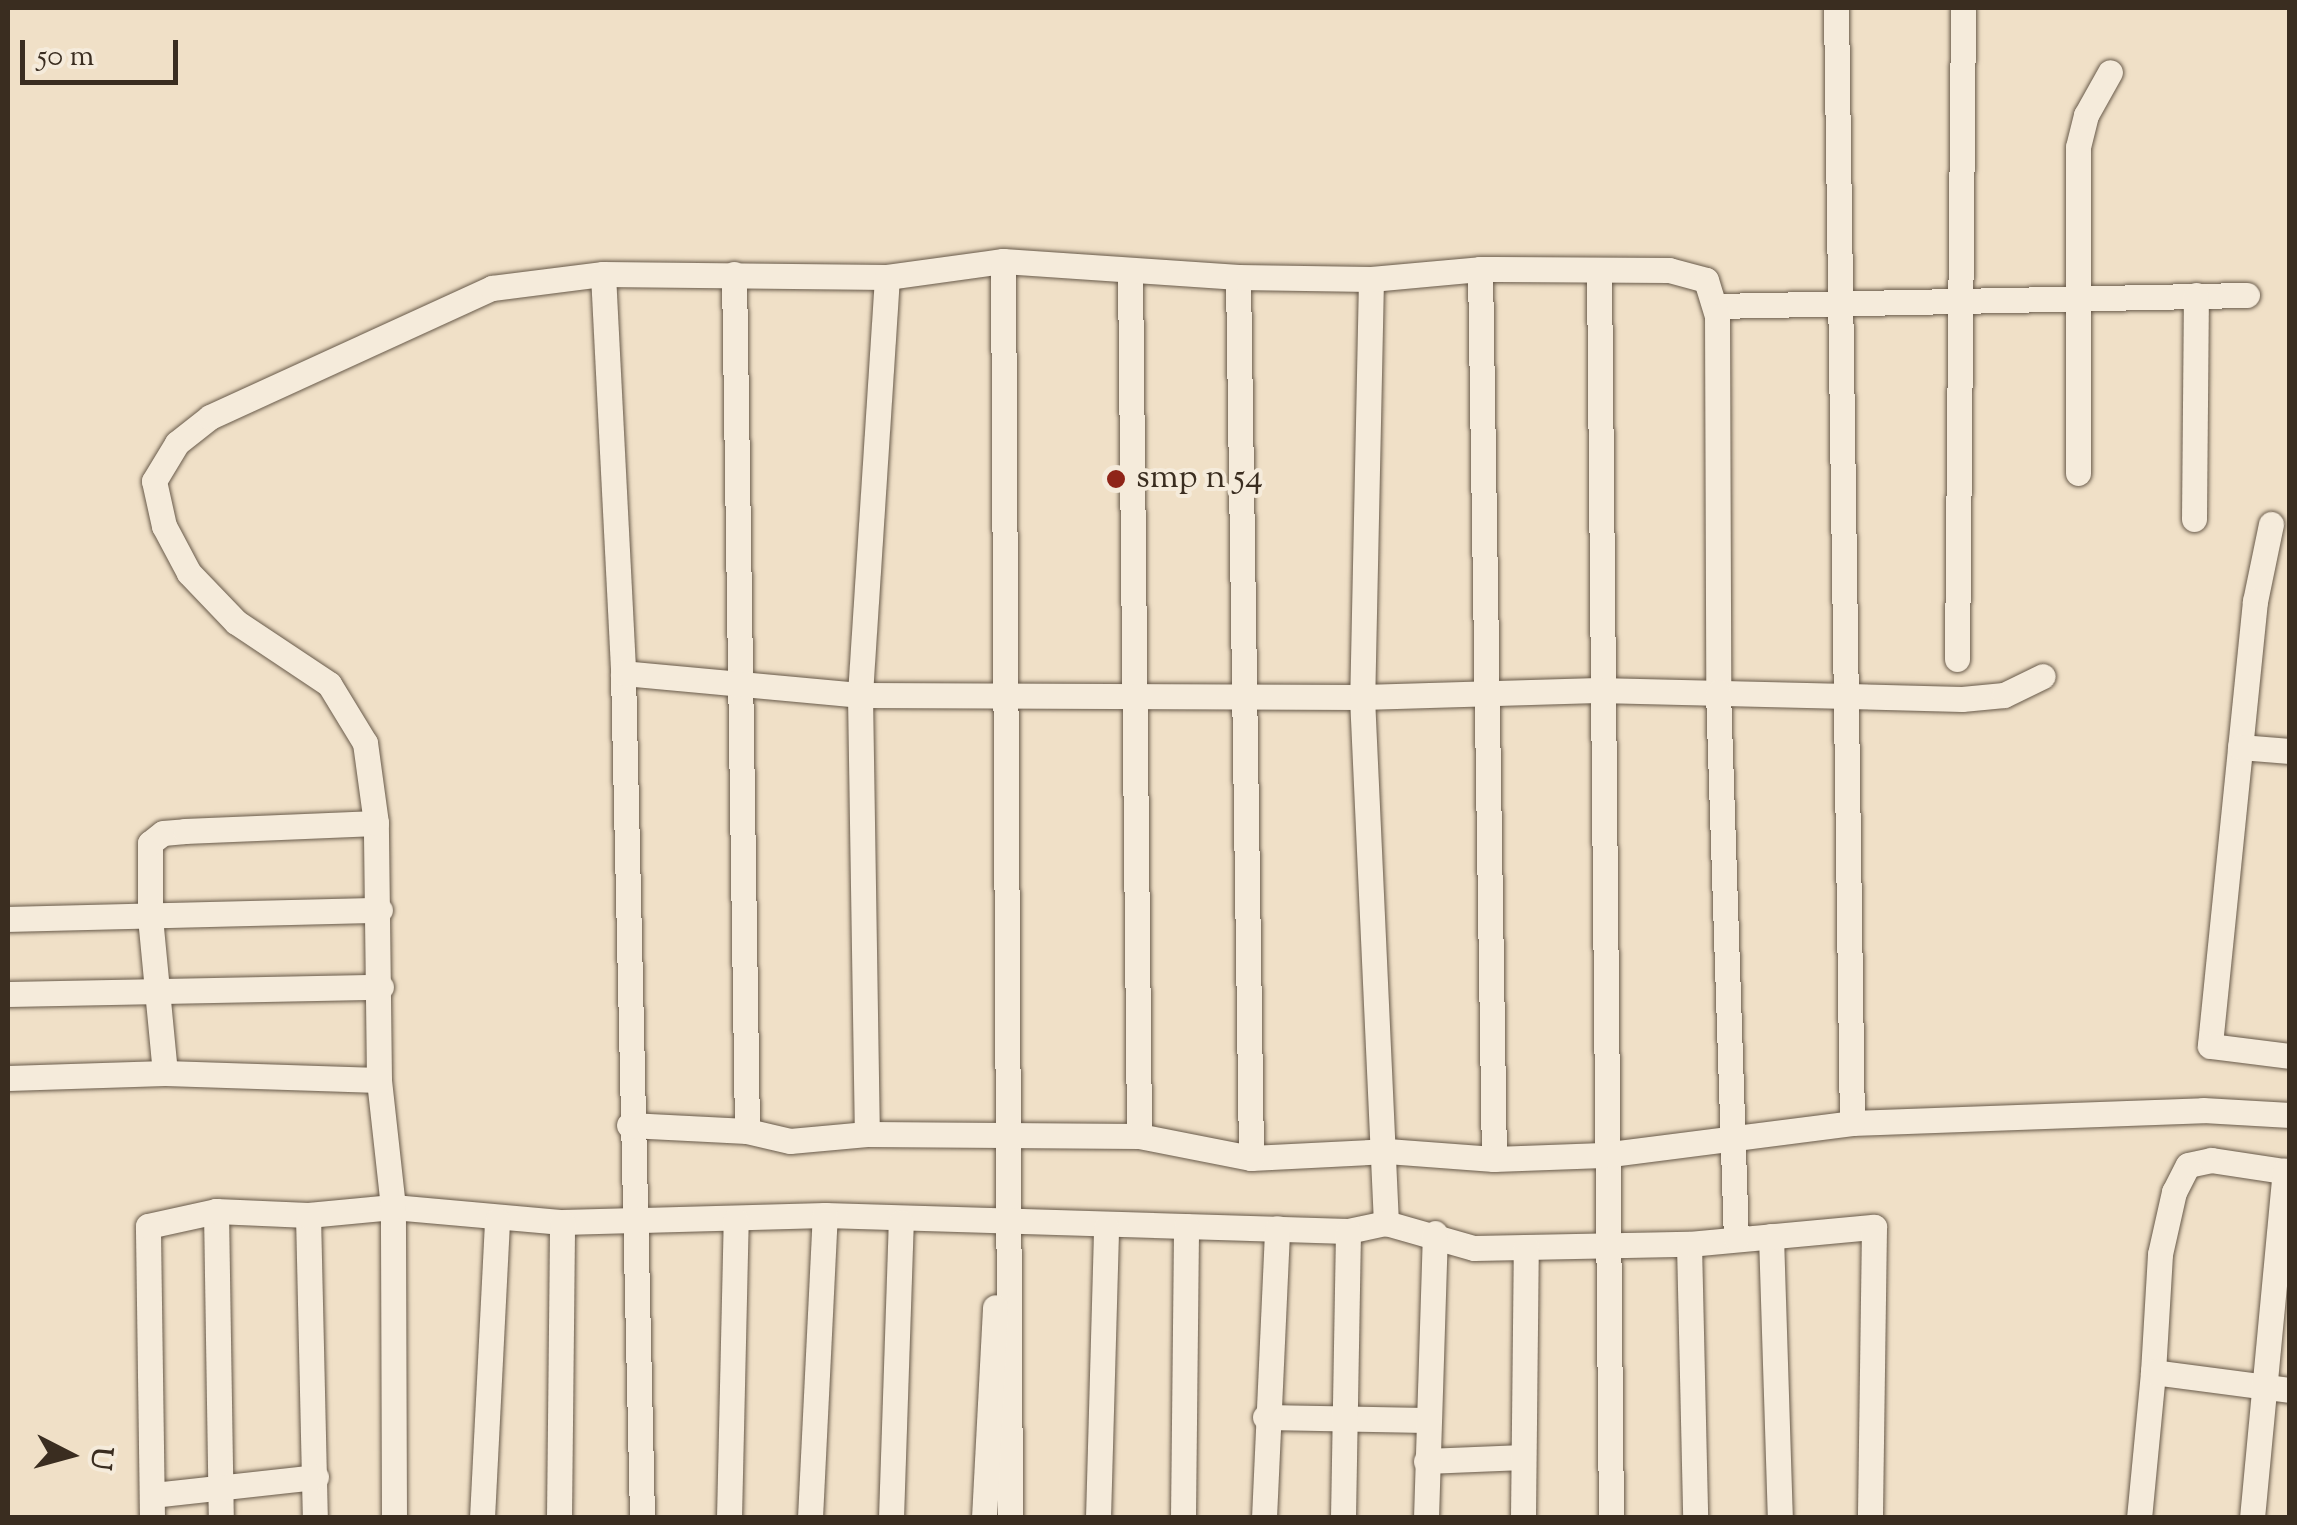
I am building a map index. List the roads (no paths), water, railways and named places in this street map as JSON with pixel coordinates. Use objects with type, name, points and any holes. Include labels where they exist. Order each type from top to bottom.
[{"type":"street","points":[[1836,8],[1852,1122]]},
{"type":"street","points":[[1956,659],[1957,300],[1964,10]]},
{"type":"street","points":[[2078,473],[2074,297],[2078,147],[2086,114],[2110,72]]},
{"type":"street","points":[[984,1518],[1013,1132],[1004,696],[1003,261]]},
{"type":"street","points":[[394,1518],[393,1207],[379,1080],[380,910],[376,823],[365,743],[346,702],[211,600],[164,526],[155,476],[177,443],[210,417],[268,386],[492,288],[602,274],[887,277],[1003,261],[1238,278],[1370,279],[1480,268],[1599,270],[1696,276],[1706,280],[1716,306],[1718,692],[1736,1240]]},
{"type":"street","points":[[1480,268],[1494,1158]]},
{"type":"street","points":[[1130,270],[1140,1136]]},
{"type":"street","points":[[1599,270],[1598,690],[1612,1518]]},
{"type":"street","points":[[602,274],[623,673],[630,1124],[639,1217],[642,1518]]},
{"type":"street","points":[[734,274],[748,1131]]},
{"type":"street","points":[[867,1134],[860,695],[887,277]]},
{"type":"street","points":[[1238,278],[1251,1158]]},
{"type":"street","points":[[1370,279],[1362,697],[1387,1152],[1386,1223]]},
{"type":"street","points":[[1716,306],[2247,295]]},
{"type":"street","points":[[2194,518],[2196,296]]},
{"type":"street","points":[[2270,524],[2255,601],[2210,1046],[2290,1056]]},
{"type":"street","points":[[623,673],[740,687],[860,695],[1362,697],[1598,690],[1844,692],[1962,699],[2004,695],[2043,676]]},
{"type":"street","points":[[2240,747],[2290,751]]},
{"type":"street","points":[[166,1073],[150,918],[150,843],[163,833],[376,823]]},
{"type":"street","points":[[8,918],[150,918],[380,910]]},
{"type":"street","points":[[8,994],[380,988]]},
{"type":"street","points":[[8,1078],[166,1073],[379,1080]]},
{"type":"street","points":[[630,1124],[748,1131],[790,1142],[867,1134],[1013,1132],[1140,1136],[1251,1158],[1387,1152],[1494,1158],[1603,1155],[1852,1122],[2203,1110],[2290,1115]]},
{"type":"street","points":[[2139,1518],[2160,1254],[2174,1192],[2188,1166],[2212,1160],[2287,1172],[2252,1518]]},
{"type":"street","points":[[316,1477],[219,1485],[153,1506],[148,1226],[216,1211],[308,1215],[393,1207],[497,1220],[562,1222],[639,1217],[736,1220],[825,1216],[901,1222],[1005,1219],[1106,1227],[1348,1231],[1386,1223],[1435,1233],[1474,1248],[1689,1244],[1874,1227],[1870,1518]]},
{"type":"street","points":[[216,1211],[221,1518]]},
{"type":"street","points":[[308,1215],[315,1518]]},
{"type":"street","points":[[810,1518],[825,1216]]},
{"type":"street","points":[[1005,1219],[1010,1518]]},
{"type":"street","points":[[482,1518],[497,1220]]},
{"type":"street","points":[[729,1518],[736,1220]]},
{"type":"street","points":[[559,1518],[562,1222]]},
{"type":"street","points":[[891,1518],[901,1222]]},
{"type":"street","points":[[1183,1518],[1186,1226]]},
{"type":"street","points":[[1098,1518],[1106,1227]]},
{"type":"street","points":[[1264,1518],[1265,1417],[1277,1228]]},
{"type":"street","points":[[1343,1518],[1348,1231]]},
{"type":"street","points":[[1426,1518],[1426,1420],[1435,1233]]},
{"type":"street","points":[[1771,1236],[1780,1518]]},
{"type":"street","points":[[1689,1244],[1696,1518]]},
{"type":"street","points":[[1523,1518],[1526,1247]]},
{"type":"street","points":[[2153,1372],[2290,1390]]},
{"type":"street","points":[[1265,1417],[1426,1420]]},
{"type":"street","points":[[1426,1460],[1523,1457]]},
{"type":"place","name":"smp n 54","points":[[1116,479]]}]
